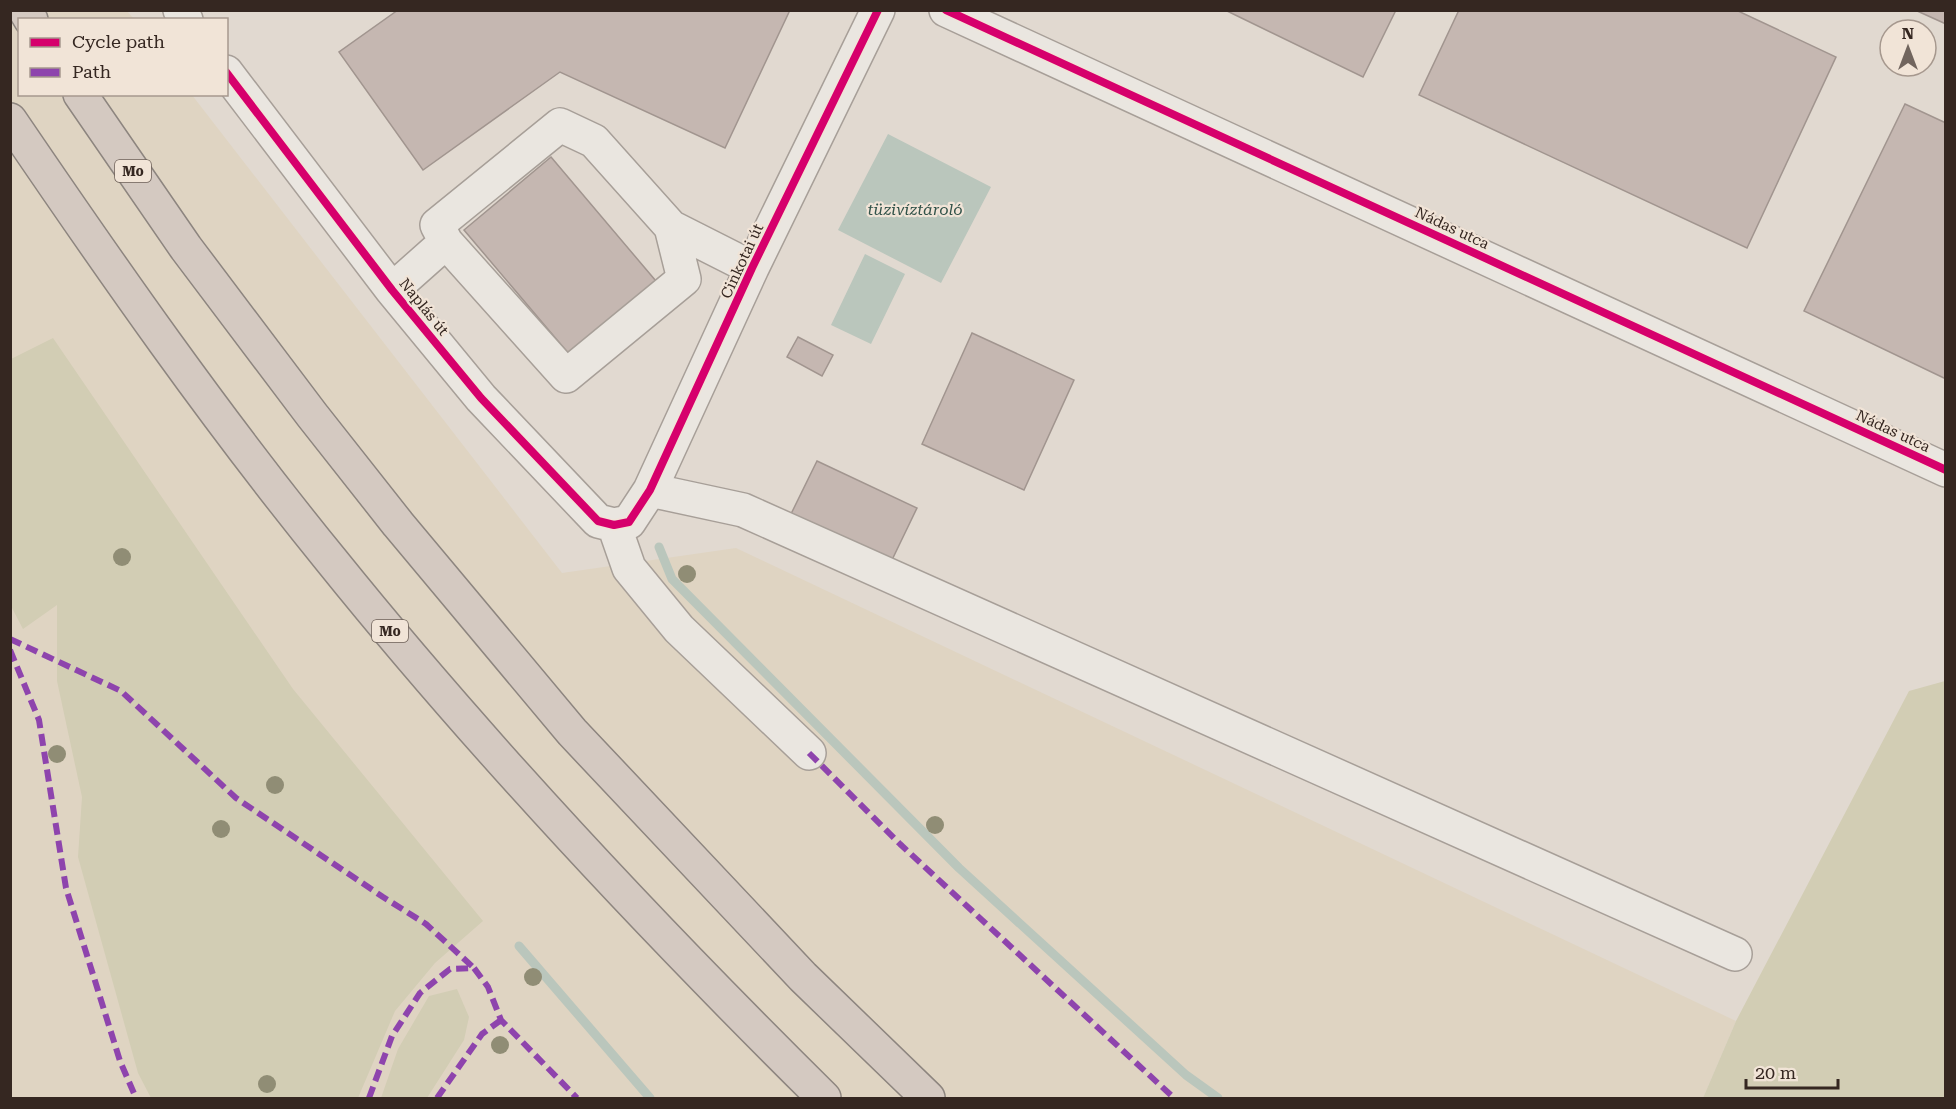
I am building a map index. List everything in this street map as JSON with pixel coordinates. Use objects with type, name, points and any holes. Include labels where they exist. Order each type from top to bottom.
[{"type":"highway","name":"M0","points":[[81,96],[186,248],[312,415],[406,533],[572,732],[803,977],[928,1098]]},
{"type":"highway","name":"M0","points":[[10,120],[110,267],[237,440],[338,569],[521,784],[628,901],[824,1098]]},
{"type":"street","name":"Cinkotai út","points":[[621,523],[650,490],[752,268],[878,10]]},
{"type":"street","name":"Nádas utca","points":[[946,10],[1946,470]]},
{"type":"street","name":"Naplás út","points":[[228,75],[392,290],[497,414],[598,521],[621,523]]},
{"type":"street","points":[[671,227],[684,279],[566,376],[446,242],[437,225],[561,125],[594,141],[671,227],[752,268]]},
{"type":"street","points":[[392,290],[446,242]]},
{"type":"street","points":[[650,490],[743,510],[1735,954]]},
{"type":"street","points":[[621,523],[629,568],[679,629],[809,753]]},
{"type":"shaded area","points":[[10,11],[127,11],[133,18],[18,18],[18,96],[193,96],[562,573],[736,548],[1736,1021],[1703,1098],[11,1098]]},
{"type":"shaded area","points":[[53,338],[293,689],[483,921],[435,963],[395,1011],[358,1098],[151,1098],[138,1073],[78,857],[82,797],[57,681],[57,605],[23,629],[11,606],[11,359]]},
{"type":"shaded area","points":[[1945,681],[1945,1098],[1703,1098],[1736,1021],[1909,691]]},
{"type":"shaded area","points":[[457,989],[469,1017],[464,1040],[427,1098],[381,1098],[398,1049],[429,996]]},
{"type":"water","name":"tüzivíztároló","points":[[888,134],[991,187],[941,283],[838,230]]},
{"type":"water","name":"tüzivíztároló","points":[[865,254],[905,274],[871,344],[831,325]]},
{"type":"building","points":[[398,10],[790,10],[725,148],[560,72],[423,170],[339,52]]},
{"type":"building","points":[[1225,10],[1396,10],[1363,77]]},
{"type":"building","points":[[1459,10],[1736,10],[1836,57],[1747,248],[1419,95]]},
{"type":"building","points":[[1915,10],[1946,10],[1946,24],[1938,20],[1938,18]]},
{"type":"building","points":[[1905,104],[1946,123],[1946,379],[1804,311]]},
{"type":"building","points":[[551,157],[661,287],[574,360],[464,230]]},
{"type":"building","points":[[972,333],[1074,380],[1024,490],[922,444]]},
{"type":"building","points":[[798,337],[833,355],[822,376],[787,357]]},
{"type":"building","points":[[817,461],[917,508],[890,564],[790,516]]},
{"type":"waterway","points":[[659,547],[672,579],[959,868],[1186,1075],[1218,1098]]},
{"type":"waterway","points":[[519,946],[650,1098]]},
{"type":"marked path","points":[[10,639],[121,691],[236,798],[426,924],[474,968]]},
{"type":"marked path","points":[[10,650],[39,720],[66,888],[120,1061],[136,1098]]},
{"type":"marked path","points":[[809,753],[900,844],[1174,1098]]},
{"type":"marked path","points":[[369,1098],[392,1036],[420,993],[450,969],[474,968],[488,987],[501,1020],[577,1098]]},
{"type":"marked path","points":[[437,1098],[482,1034],[501,1020]]},
{"type":"cycle path","points":[[228,75],[392,290],[481,398],[598,521],[614,525],[629,522],[650,490],[752,268],[878,10]]},
{"type":"cycle path","points":[[946,10],[1946,470]]}]
